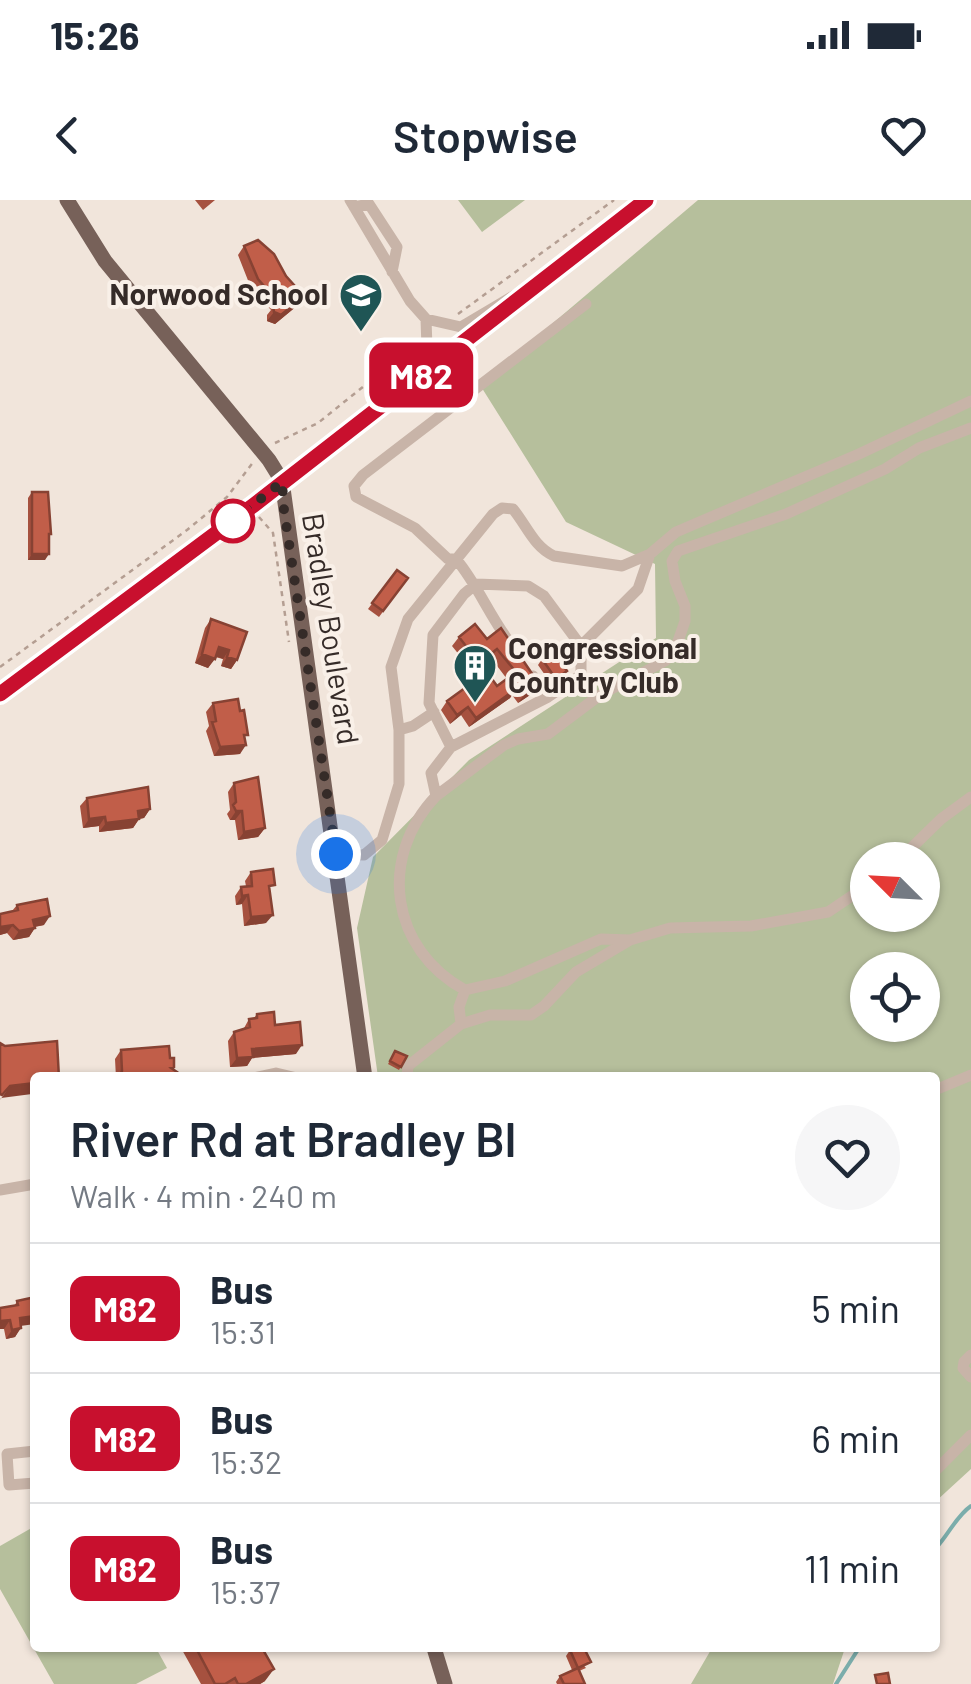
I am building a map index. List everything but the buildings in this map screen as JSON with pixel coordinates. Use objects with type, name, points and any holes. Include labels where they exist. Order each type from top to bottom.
[{"type":"main road","name":"Bradley Boulevard","points":[[67,200],[105,262],[282,482],[364,1072]]},
{"type":"main road","points":[[0,694],[646,200]]},
{"type":"main road","points":[[435,1652],[445,1684]]},
{"type":"street","points":[[352,204],[410,302],[426,319],[461,326],[540,280]]},
{"type":"street","points":[[456,559],[448,559],[415,528],[356,497],[354,486],[363,475],[586,304]]},
{"type":"street","points":[[420,376],[420,362],[427,348],[426,319]]},
{"type":"street","points":[[336,854],[364,855],[382,840],[399,784],[399,730],[391,667],[399,639],[408,619],[493,514],[502,508],[513,509],[544,551],[554,556],[622,566],[650,554],[676,532],[971,401]]},
{"type":"street","points":[[630,940],[601,938],[505,981],[465,990],[429,964],[406,929],[399,878],[404,852],[418,820],[436,796],[504,745],[548,734],[600,696],[665,662],[686,620],[672,560],[678,551],[786,514],[885,469],[919,448],[971,428]]},
{"type":"street","points":[[581,646],[638,589],[650,554]]},
{"type":"street","points":[[456,559],[476,584],[486,611],[515,650]]},
{"type":"street","points":[[436,796],[431,772],[451,747],[548,697],[580,675],[581,646],[544,596],[528,586],[476,584],[433,635],[429,703],[451,747]]},
{"type":"street","points":[[526,666],[548,697]]},
{"type":"street","points":[[399,730],[434,712]]},
{"type":"street","points":[[918,842],[971,797]]},
{"type":"street","points":[[408,1072],[408,1066],[461,1024],[490,1014],[530,1015],[576,972],[630,940],[670,928],[751,926],[828,912],[850,897]]},
{"type":"street","points":[[461,1024],[459,1006],[465,990]]},
{"type":"street","points":[[940,1088],[971,1075]]},
{"type":"street","points":[[0,1190],[30,1185]]},
{"type":"street","points":[[971,1356],[964,1362],[971,1377]]},
{"type":"street","points":[[940,1465],[971,1435]]},
{"type":"street","points":[[30,1451],[7,1454],[10,1486],[30,1484]]},
{"type":"path","points":[[442,324],[475,304],[614,200]]},
{"type":"path","points":[[0,667],[187,530],[227,497],[272,445],[318,423],[426,336]]},
{"type":"green space","points":[[458,200],[525,200],[482,232]]},
{"type":"green space","name":"Congressional Country Club","points":[[698,200],[971,200],[971,1469],[940,1497],[940,1072],[377,1072],[357,928],[373,857],[469,760],[656,638],[655,564],[566,522],[480,385]]},
{"type":"green space","points":[[30,1529],[30,1642],[0,1589],[0,1546]]},
{"type":"green space","points":[[36,1652],[158,1652],[167,1668],[136,1684],[54,1684]]},
{"type":"green space","points":[[710,1652],[844,1652],[833,1684],[691,1684]]},
{"type":"waterway","points":[[940,1542],[971,1506]]},
{"type":"waterway","points":[[836,1684],[856,1652]]},
{"type":"bus line","name":"M82","points":[[0,694],[254,505],[646,200]]},
{"type":"place","name":"Norwood School","points":[[361,333]]},
{"type":"place","name":"Congressional Country Club","points":[[475,704]]},
{"type":"route","points":[[233,521],[282,482],[336,854]]}]
